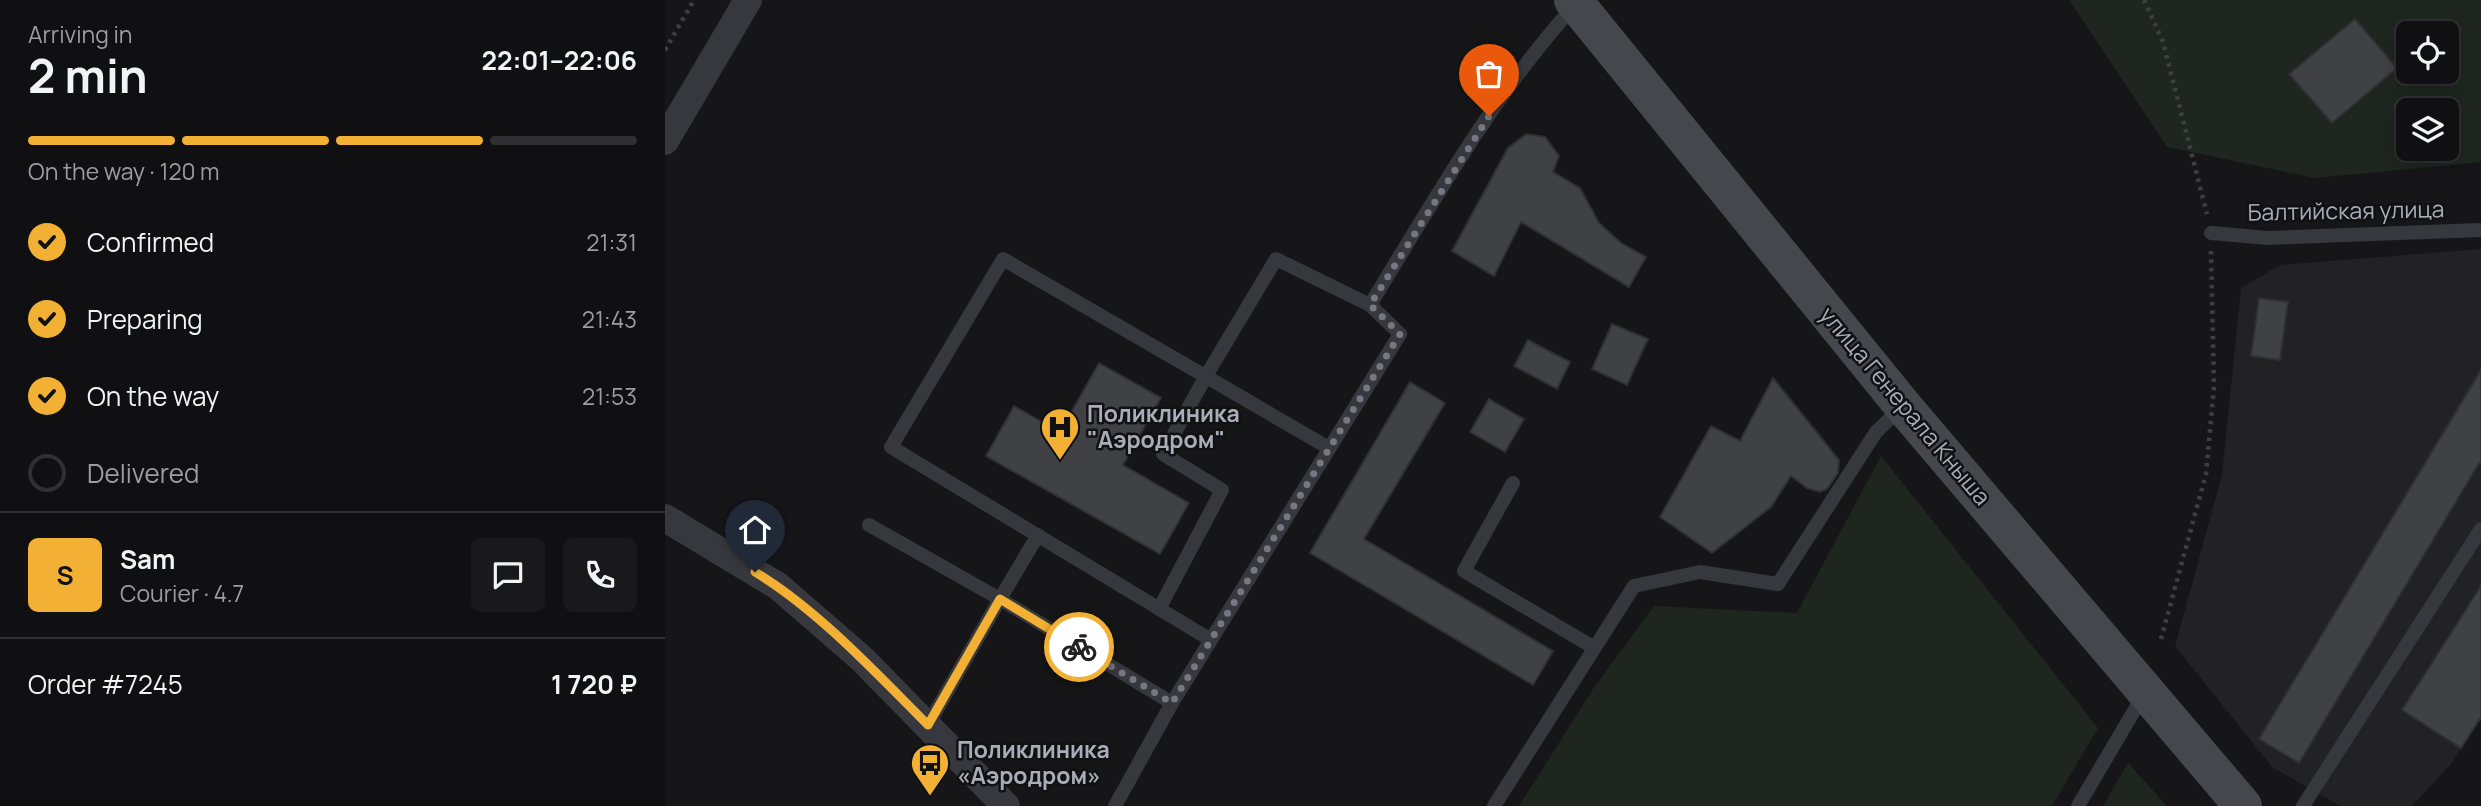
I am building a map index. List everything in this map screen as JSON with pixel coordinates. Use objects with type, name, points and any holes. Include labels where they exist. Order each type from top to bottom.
[{"type":"street","points":[[665,141],[748,0]]},
{"type":"street","name":"улица Генерала Кныша","points":[[1574,2],[1903,406],[2243,806]]},
{"type":"street","points":[[665,518],[778,586],[862,659],[1006,806]]},
{"type":"lane","points":[[1370,305],[1474,136],[1574,2]]},
{"type":"lane","name":"Балтийская улица","points":[[2211,233],[2268,238],[2481,230]]},
{"type":"lane","points":[[1115,806],[1172,703],[1400,334],[1370,305],[1276,258],[1163,454],[1222,490],[1159,609]]},
{"type":"lane","points":[[1211,640],[891,447],[1003,259],[1329,448]]},
{"type":"lane","points":[[1494,806],[1634,586],[1700,572],[1778,584],[1877,432],[1903,406]]},
{"type":"lane","points":[[1513,483],[1464,571],[1593,647]]},
{"type":"lane","points":[[869,525],[1000,599],[1172,703]]},
{"type":"lane","points":[[2302,806],[2481,529]]},
{"type":"lane","points":[[928,725],[1038,535]]},
{"type":"lane","points":[[2078,806],[2145,693]]},
{"type":"path","points":[[665,50],[694,0]]},
{"type":"path","points":[[2144,0],[2163,42],[2211,233],[2214,387],[2206,474],[2161,639]]},
{"type":"shaded area","points":[[2069,0],[2481,0],[2481,162],[2315,178],[2167,147]]},
{"type":"shaded area","points":[[2481,249],[2481,717],[2451,764],[2412,806],[2340,806],[2272,767],[2175,646],[2222,475],[2241,288],[2280,265]]},
{"type":"shaded area","points":[[1881,456],[2098,728],[2052,806],[1519,806],[1593,689],[1654,606],[1797,613]]},
{"type":"shaded area","points":[[2128,763],[2167,806],[2103,806]]},
{"type":"building","points":[[2355,19],[2396,67],[2332,123],[2289,74]]},
{"type":"building","points":[[1526,134],[1545,137],[1559,156],[1553,172],[1580,188],[1599,223],[1621,243],[1646,257],[1629,287],[1521,222],[1494,276],[1452,251],[1508,148]]},
{"type":"building","points":[[2259,298],[2288,302],[2280,360],[2251,356]]},
{"type":"building","points":[[1612,324],[1648,339],[1627,385],[1592,369]]},
{"type":"building","points":[[1528,340],[1570,362],[1557,389],[1514,366]]},
{"type":"building","name":"Поликлиника \"Аэродром\"","points":[[1099,363],[1161,398],[1123,465],[1189,503],[1160,554],[986,456],[1014,406],[1060,432]]},
{"type":"building","points":[[2481,370],[2481,460],[2299,763],[2259,739]]},
{"type":"building","points":[[1773,378],[1839,460],[1838,473],[1827,489],[1820,492],[1807,488],[1791,476],[1771,507],[1712,553],[1660,517],[1711,426],[1740,441]]},
{"type":"building","points":[[1410,382],[1445,403],[1364,539],[1553,651],[1533,685],[1310,553]]},
{"type":"building","points":[[1489,399],[1524,419],[1505,452],[1470,432]]},
{"type":"building","points":[[2481,586],[2481,717],[2461,748],[2402,710]]},
{"type":"way so far","points":[[1079,647],[1172,703],[1400,334],[1370,305],[1489,116]]},
{"type":"place","name":"Поликлиника \"Аэродром\"","points":[[1060,461]]},
{"type":"place","name":"Поликлиника «Аэродром»","points":[[930,797]]},
{"type":"route","points":[[755,572],[778,586],[862,659],[928,725],[1000,599],[1079,647]]}]
